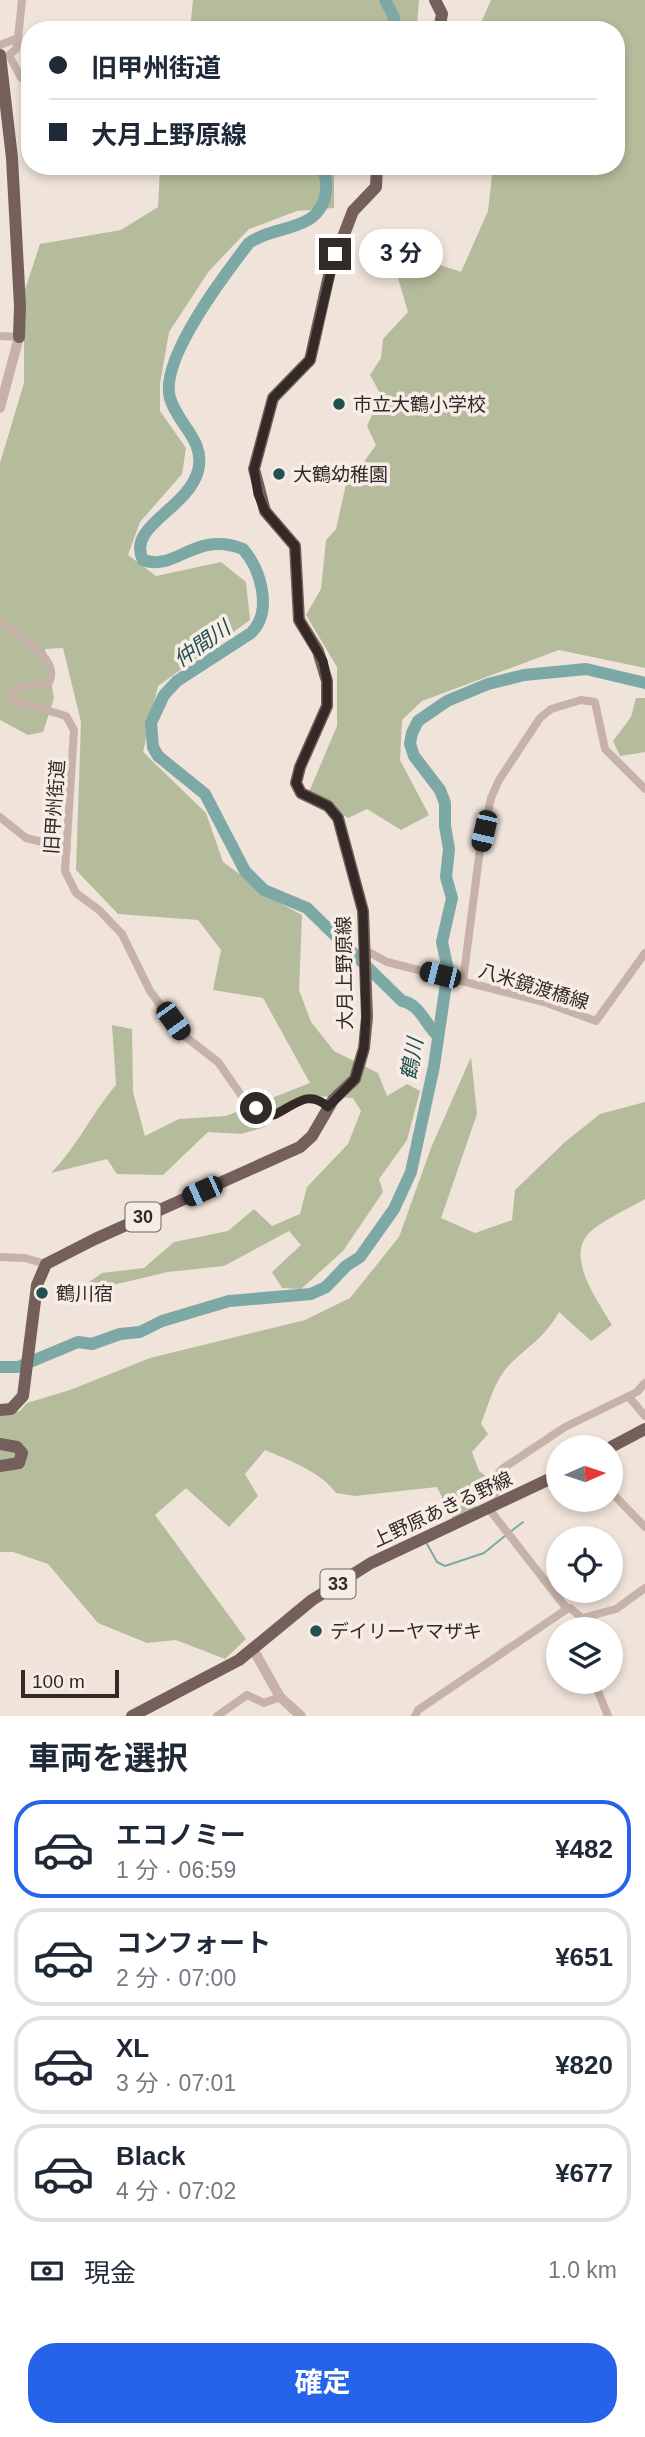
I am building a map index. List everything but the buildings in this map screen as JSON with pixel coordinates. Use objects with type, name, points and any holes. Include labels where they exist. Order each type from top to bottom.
[{"type":"main road","points":[[435,0],[442,13],[441,21]]},
{"type":"main road","points":[[0,55],[12,158],[20,306],[8,337]]},
{"type":"main road","name":"大月上野原線","points":[[46,1264],[95,1239],[293,1151],[312,1136],[328,1107],[358,1073],[366,1025],[363,911],[338,818],[328,806],[301,793],[296,783],[300,767],[327,706],[327,681],[323,661],[299,620],[295,546],[265,511],[258,494],[254,469],[273,398],[310,360],[335,254],[356,206],[376,187],[377,175]]},
{"type":"main road","points":[[0,1410],[11,1409],[23,1396],[37,1285],[46,1264]]},
{"type":"main road","points":[[623,1441],[645,1429]]},
{"type":"main road","points":[[0,1444],[17,1447],[22,1453],[19,1463],[0,1466]]},
{"type":"main road","name":"上野原あきる野線","points":[[132,1716],[226,1667],[253,1649],[313,1600],[371,1563],[546,1481]]},
{"type":"street","points":[[21,78],[9,55],[16,49],[22,0]]},
{"type":"street","points":[[0,45],[18,38]]},
{"type":"street","points":[[0,408],[8,337]]},
{"type":"street","name":"旧甲州街道","points":[[0,622],[47,660],[52,671],[48,684],[21,686],[12,690],[11,696],[17,701],[66,716],[75,730],[65,871],[72,889],[122,933],[150,990],[182,1034],[225,1069],[246,1102],[274,1115],[300,1099],[310,1097],[321,1100],[328,1107]]},
{"type":"street","points":[[365,952],[394,964],[463,981],[480,849],[491,798],[510,762],[540,718],[551,709],[581,700],[595,702],[605,749],[645,789]]},
{"type":"street","points":[[0,817],[26,838],[66,848]]},
{"type":"street","name":"八米鏡渡橋線","points":[[463,981],[557,1006],[596,1021],[645,953]]},
{"type":"street","points":[[0,1257],[25,1258],[46,1264]]},
{"type":"street","points":[[567,1609],[491,1508],[497,1475],[565,1427],[629,1397],[645,1383]]},
{"type":"street","points":[[629,1397],[645,1416]]},
{"type":"street","points":[[623,1504],[645,1527]]},
{"type":"street","points":[[586,1617],[616,1609],[645,1588]]},
{"type":"street","points":[[415,1716],[418,1710],[456,1683],[567,1609],[570,1608],[581,1617]]},
{"type":"street","points":[[253,1649],[280,1697],[301,1716]]},
{"type":"street","points":[[599,1694],[608,1716]]},
{"type":"street","points":[[217,1716],[247,1695],[264,1703],[280,1697]]},
{"type":"green space","points":[[193,0],[419,0],[417,21],[191,21]]},
{"type":"green space","points":[[491,0],[645,0],[645,668],[559,650],[422,701],[402,720],[400,760],[429,815],[401,830],[367,809],[348,818],[309,792],[337,726],[337,667],[306,615],[321,589],[326,540],[336,529],[348,475],[356,473],[376,445],[367,426],[381,395],[370,375],[381,358],[383,339],[408,312],[396,271],[420,258],[461,272],[488,211],[492,175],[625,175],[625,21],[482,21]]},
{"type":"green space","points":[[160,175],[334,175],[334,208],[297,211],[249,229],[209,271],[169,332],[160,384],[160,411],[186,448],[182,474],[140,522],[128,555],[156,576],[221,562],[246,582],[250,620],[158,686],[143,752],[206,813],[223,862],[278,902],[302,915],[299,990],[311,1022],[334,1051],[378,1073],[387,1096],[407,1084],[420,1091],[407,1140],[379,1179],[383,1192],[343,1251],[301,1289],[282,1288],[272,1272],[301,1245],[289,1231],[224,1266],[168,1272],[100,1288],[79,1289],[102,1273],[144,1268],[174,1242],[228,1231],[254,1209],[272,1226],[300,1214],[307,1187],[348,1144],[361,1111],[353,1098],[313,1096],[276,1112],[265,1127],[241,1134],[208,1132],[163,1175],[117,1174],[107,1159],[51,1173],[116,1085],[112,1025],[132,1029],[133,1092],[145,1136],[179,1119],[226,1116],[310,1083],[263,998],[213,990],[221,950],[198,920],[118,914],[76,870],[81,722],[63,648],[45,649],[54,698],[43,732],[28,735],[0,720],[0,463],[24,383],[24,293],[40,244],[121,230],[158,207]]},
{"type":"green space","points":[[636,698],[645,698],[645,752],[620,756],[613,741],[631,717]]},
{"type":"green space","points":[[471,1057],[477,1114],[441,1218],[475,1233],[512,1220],[515,1190],[565,1142],[600,1114],[645,1102],[645,1199],[599,1225],[588,1234],[582,1244],[582,1268],[612,1325],[591,1341],[559,1312],[542,1335],[504,1371],[492,1392],[481,1424],[488,1434],[472,1452],[479,1471],[491,1480],[474,1502],[479,1514],[455,1524],[437,1487],[355,1496],[336,1493],[313,1473],[265,1450],[245,1474],[258,1496],[229,1527],[186,1488],[155,1515],[246,1639],[225,1659],[176,1640],[147,1643],[98,1623],[48,1564],[13,1552],[0,1552],[0,1415],[20,1411],[27,1403],[70,1390],[150,1358],[305,1320],[350,1298],[399,1237],[431,1148]]},
{"type":"waterway","name":"仲間川","points":[[385,0],[393,21]]},
{"type":"waterway","name":"仲間川","points":[[325,175],[326,192],[315,215],[295,226],[249,243],[196,318],[174,362],[169,382],[170,398],[195,441],[198,471],[192,485],[143,537],[140,548],[143,560],[166,561],[211,544],[243,549],[255,568],[263,602],[262,614],[251,633],[177,681],[164,695],[151,723],[153,747],[158,756],[205,794],[245,871],[264,890],[307,908],[402,1001],[413,1006],[437,1035]]},
{"type":"waterway","name":"鶴川","points":[[0,1367],[18,1367],[78,1342],[92,1344],[120,1334],[140,1332],[162,1321],[229,1301],[311,1294],[326,1287],[346,1266],[360,1257],[394,1209],[411,1172],[434,1066],[448,970],[442,942],[452,898],[446,877],[449,849],[445,803],[440,790],[414,756],[410,744],[412,733],[418,721],[447,701],[488,684],[524,675],[586,669],[645,683]]},
{"type":"waterway","points":[[510,1532],[523,1522]]},
{"type":"waterway","points":[[427,1544],[437,1562],[445,1566],[484,1553],[506,1535]]},
{"type":"place","name":"市立大鶴小学校","points":[[339,404]]},
{"type":"place","name":"大鶴幼稚園","points":[[279,474]]},
{"type":"place","name":"鶴川宿","points":[[42,1293]]},
{"type":"place","name":"デイリーヤマザキ","points":[[316,1631]]},
{"type":"route","points":[[256,1108],[274,1115],[300,1099],[310,1097],[321,1100],[328,1107],[355,1079],[364,1048],[366,1017],[363,911],[342,829],[333,811],[301,793],[296,783],[296,776],[327,706],[325,671],[318,651],[302,627],[296,608],[298,565],[295,546],[265,511],[258,494],[254,469],[273,398],[310,360],[335,254]]}]
